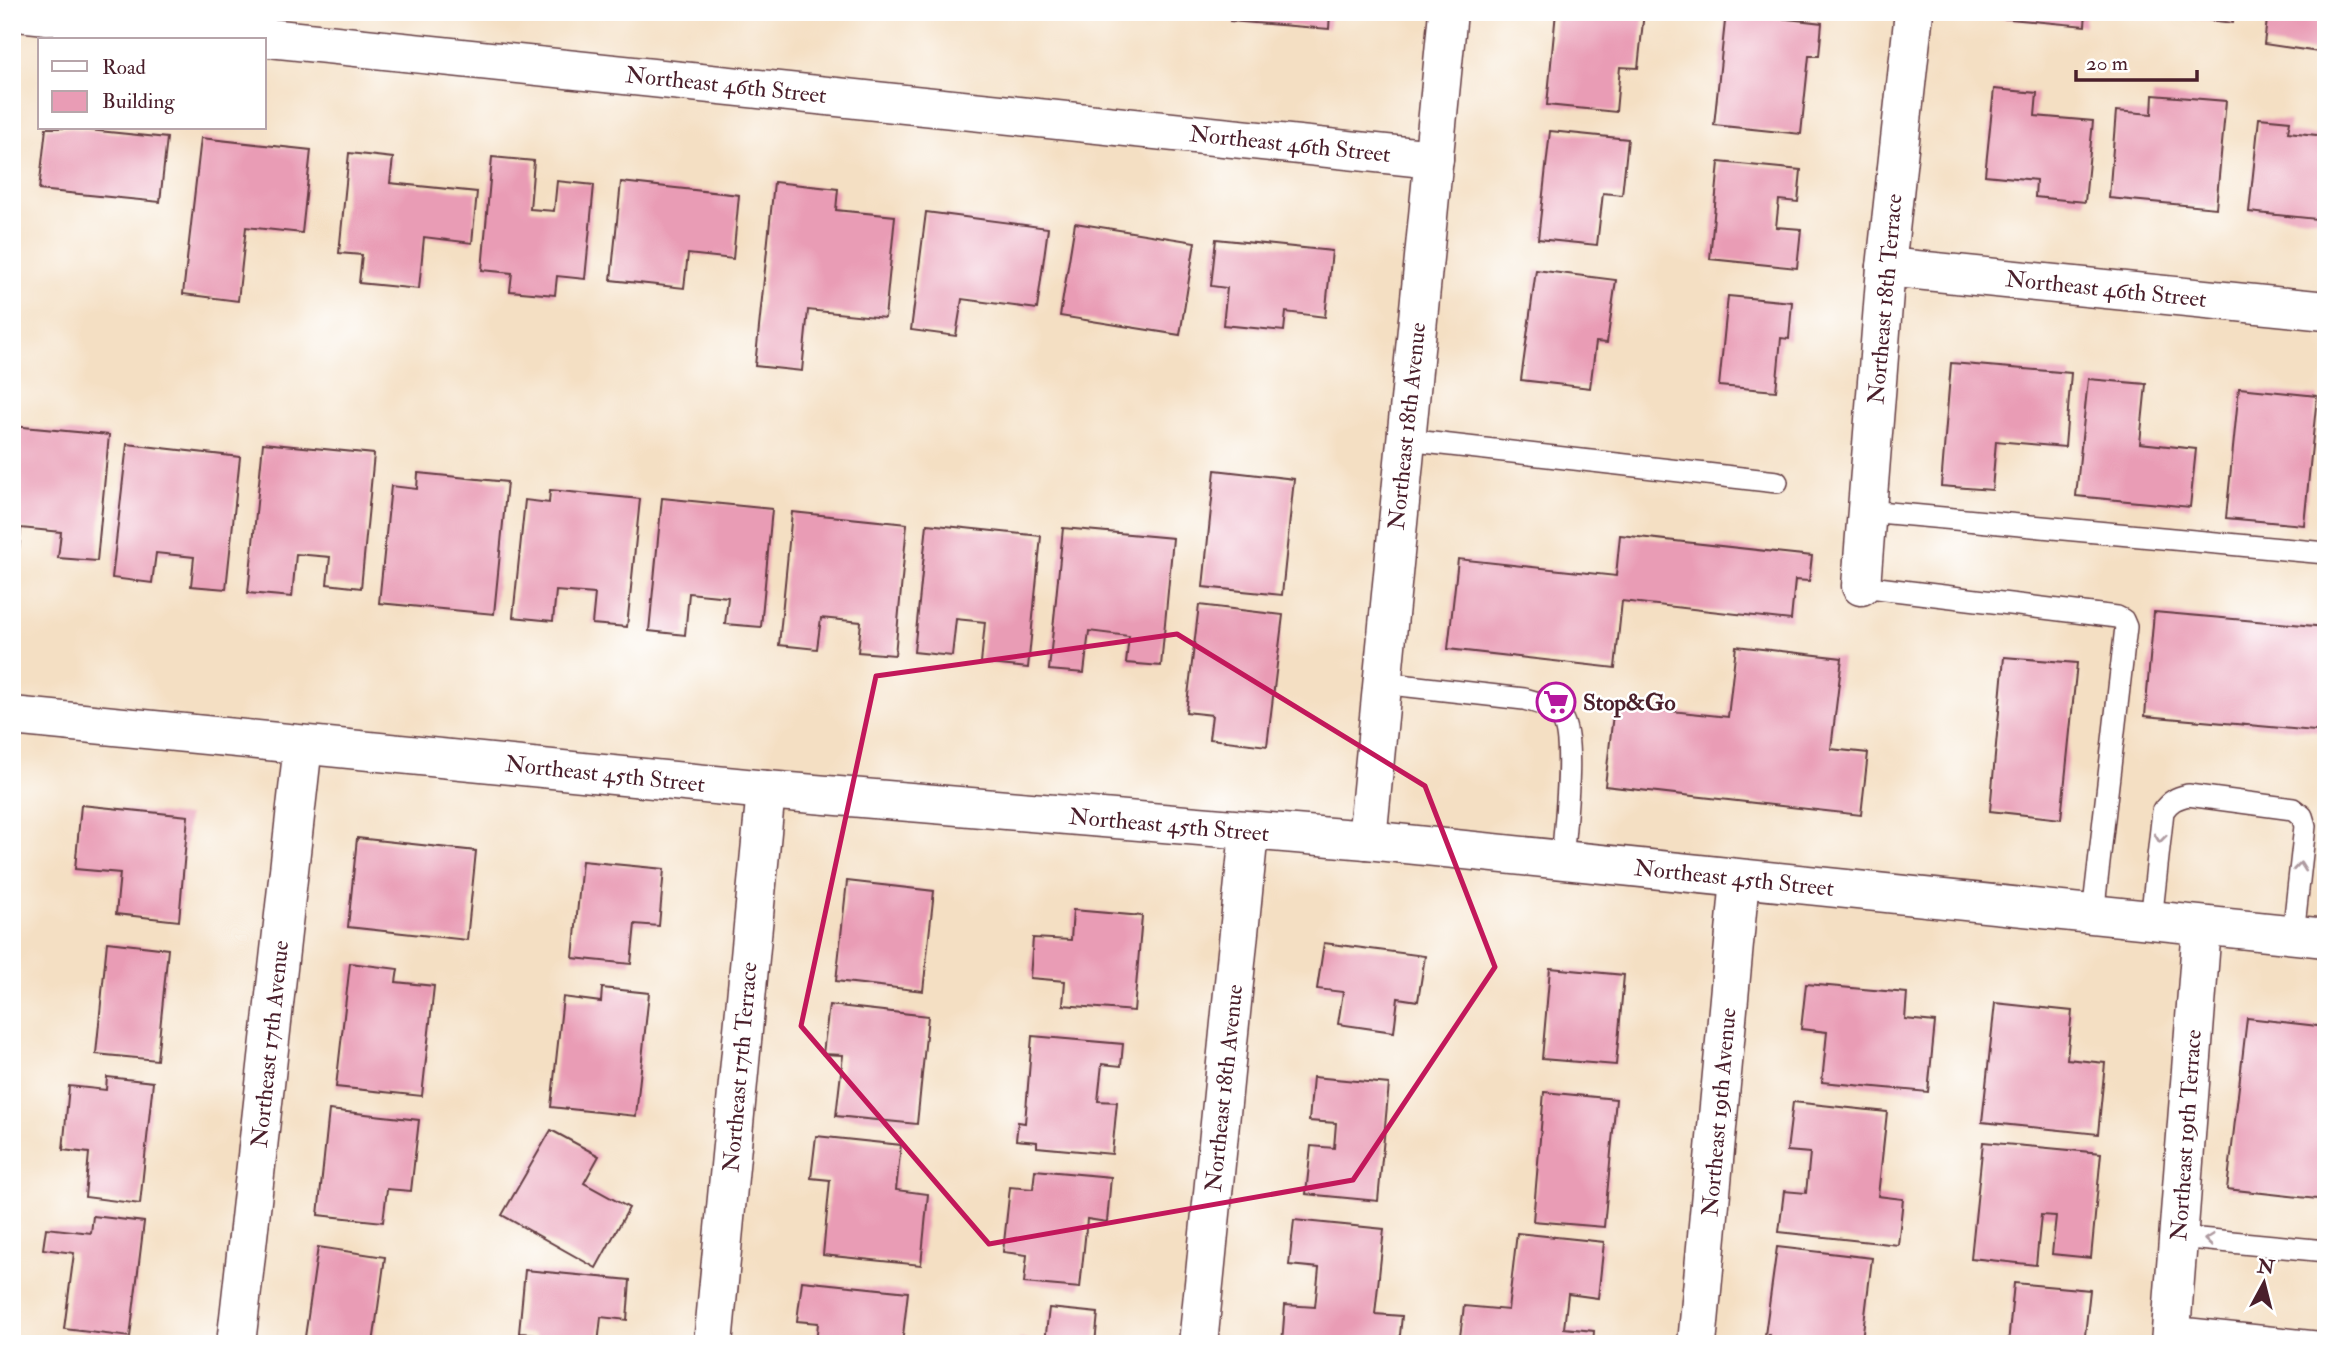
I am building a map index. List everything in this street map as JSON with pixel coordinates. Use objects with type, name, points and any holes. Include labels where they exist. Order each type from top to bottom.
[{"type":"street","name":"Northeast 46th Street","points":[[18,12],[63,14],[1434,159]]},
{"type":"street","name":"Northeast 18th Avenue","points":[[1367,840],[1448,12]]},
{"type":"street","name":"Northeast 18th Terrace","points":[[1861,586],[1886,267],[1914,12]]},
{"type":"street","name":"Northeast 46th Street","points":[[1886,267],[2326,311]]},
{"type":"street","name":"Northeast 45th Street","points":[[12,716],[766,790],[1367,840],[2309,937]]},
{"type":"street","name":"Northeast 17th Avenue","points":[[236,1344],[303,745]]},
{"type":"street","name":"Northeast 17th Terrace","points":[[713,1344],[766,790]]},
{"type":"street","name":"Northeast 18th Avenue","points":[[1198,1344],[1249,832]]},
{"type":"street","name":"Northeast 19th Avenue","points":[[1697,1344],[1740,879]]},
{"type":"street","name":"Northeast 19th Terrace","points":[[2171,1335],[2202,927]]},
{"type":"lane","points":[[1406,440],[1777,482]]},
{"type":"lane","points":[[1867,511],[2326,553]]},
{"type":"lane","points":[[1861,586],[2117,617],[2123,620],[2126,626],[2093,915]]},
{"type":"lane","points":[[1382,683],[1524,699],[1547,705],[1562,720],[1569,741],[1562,861]]},
{"type":"lane","points":[[2151,921],[2163,811],[2177,798],[2188,795],[2293,809],[2302,816],[2305,826],[2309,937]]},
{"type":"lane","points":[[2178,1237],[2326,1251]]},
{"type":"lane","points":[[2171,1335],[2326,1343]]},
{"type":"highlighted area","points":[[1177,634],[1425,786],[1495,967],[1353,1180],[989,1244],[801,1026],[876,676]]},
{"type":"building","points":[[1231,12],[1330,12],[1329,29],[1230,21]]},
{"type":"building","points":[[1556,12],[1644,12],[1638,68],[1620,67],[1616,112],[1547,105]]},
{"type":"building","points":[[1726,12],[1822,23],[1819,56],[1809,56],[1801,134],[1714,125]]},
{"type":"building","points":[[1989,12],[2086,12],[2085,26],[1989,17]]},
{"type":"building","points":[[2234,12],[2233,23],[2154,14]]},
{"type":"building","points":[[2268,12],[2326,12],[2326,30],[2321,29],[2319,52],[2264,44]]},
{"type":"building","points":[[1994,89],[2037,93],[2035,116],[2093,121],[2085,202],[2035,197],[2036,180],[1985,175]]},
{"type":"building","points":[[2153,95],[2226,101],[2216,208],[2109,198],[2116,111],[2152,114]]},
{"type":"building","points":[[2259,118],[2290,121],[2288,132],[2326,136],[2326,220],[2249,212]]},
{"type":"building","points":[[12,123],[16,124],[14,142],[12,142]]},
{"type":"building","points":[[46,130],[89,130],[167,138],[160,202],[39,190]]},
{"type":"building","points":[[1550,131],[1628,139],[1622,195],[1603,193],[1597,245],[1538,239]]},
{"type":"building","points":[[201,138],[311,150],[302,233],[246,227],[238,301],[183,294]]},
{"type":"building","points":[[349,153],[393,158],[390,183],[477,192],[472,243],[424,237],[419,289],[359,283],[362,255],[339,253]]},
{"type":"building","points":[[492,157],[534,161],[530,209],[554,211],[557,181],[594,185],[585,279],[557,276],[555,295],[510,291],[512,273],[482,270]]},
{"type":"building","points":[[1719,162],[1801,170],[1798,202],[1779,200],[1776,227],[1801,229],[1797,268],[1710,259]]},
{"type":"building","points":[[621,182],[739,195],[733,259],[688,254],[684,288],[611,280]]},
{"type":"building","points":[[774,182],[838,189],[836,210],[895,216],[885,318],[808,310],[802,371],[755,366]]},
{"type":"building","points":[[926,212],[1048,228],[1037,309],[962,299],[956,336],[911,330]]},
{"type":"building","points":[[1075,223],[1195,242],[1180,335],[1060,316]]},
{"type":"building","points":[[1216,239],[1332,251],[1325,317],[1286,312],[1284,331],[1223,325],[1227,288],[1211,286]]},
{"type":"building","points":[[1536,270],[1616,280],[1607,343],[1596,342],[1590,388],[1521,380]]},
{"type":"building","points":[[1728,296],[1792,302],[1789,339],[1781,338],[1776,391],[1719,386]]},
{"type":"building","points":[[1951,363],[2071,373],[2065,447],[1996,441],[1992,490],[1941,486]]},
{"type":"building","points":[[2088,379],[2146,384],[2140,443],[2196,449],[2190,507],[2076,496]]},
{"type":"building","points":[[2239,388],[2317,396],[2304,525],[2226,518]]},
{"type":"building","points":[[12,426],[109,435],[97,561],[58,558],[61,532],[21,528],[17,570],[12,569]]},
{"type":"building","points":[[263,443],[374,454],[361,588],[327,584],[330,557],[296,554],[292,597],[248,593]]},
{"type":"building","points":[[127,444],[240,457],[226,589],[191,586],[194,557],[156,553],[152,583],[112,578]]},
{"type":"building","points":[[1215,470],[1294,479],[1282,595],[1203,587]]},
{"type":"building","points":[[418,473],[507,482],[494,614],[379,603],[391,486],[417,489]]},
{"type":"building","points":[[550,490],[640,499],[627,627],[592,624],[595,594],[556,591],[553,621],[513,617],[525,500],[549,503]]},
{"type":"building","points":[[662,498],[772,509],[761,627],[725,624],[728,597],[689,593],[685,635],[649,631]]},
{"type":"building","points":[[792,512],[907,524],[895,655],[858,652],[861,622],[821,618],[817,649],[779,645]]},
{"type":"building","points":[[927,524],[1041,536],[1028,668],[981,663],[985,622],[956,619],[952,656],[914,652]]},
{"type":"building","points":[[1063,528],[1173,538],[1161,666],[1126,663],[1129,636],[1089,631],[1084,673],[1049,670]]},
{"type":"building","points":[[1620,535],[1812,556],[1809,581],[1795,580],[1791,620],[1622,601],[1615,668],[1448,649],[1458,559],[1616,576]]},
{"type":"building","points":[[1199,605],[1283,615],[1267,746],[1209,739],[1212,715],[1186,712]]},
{"type":"building","points":[[2154,612],[2326,627],[2326,732],[2145,716]]},
{"type":"building","points":[[1736,646],[1842,658],[1831,749],[1868,753],[1861,815],[1605,786],[1614,705],[1728,717]]},
{"type":"building","points":[[2004,657],[2077,663],[2061,819],[1990,811]]},
{"type":"building","points":[[81,805],[188,816],[179,921],[116,914],[120,873],[75,869]]},
{"type":"building","points":[[357,838],[476,851],[467,940],[348,927]]},
{"type":"building","points":[[582,861],[664,869],[659,926],[635,924],[631,964],[573,958]]},
{"type":"building","points":[[847,881],[934,891],[923,991],[836,981]]},
{"type":"building","points":[[1073,910],[1142,916],[1134,1011],[1063,1005],[1065,981],[1030,978],[1033,938],[1071,940]]},
{"type":"building","points":[[107,942],[168,949],[157,1060],[96,1054]]},
{"type":"building","points":[[1324,943],[1425,956],[1418,1001],[1398,998],[1394,1032],[1338,1024],[1343,992],[1317,989]]},
{"type":"building","points":[[350,963],[398,969],[396,982],[434,986],[422,1096],[336,1087]]},
{"type":"building","points":[[1550,968],[1624,975],[1616,1065],[1542,1059]]},
{"type":"building","points":[[1806,984],[1907,993],[1905,1019],[1935,1022],[1928,1092],[1822,1082],[1827,1032],[1801,1029]]},
{"type":"building","points":[[602,988],[649,993],[636,1116],[551,1107],[563,997],[601,1002]]},
{"type":"building","points":[[1995,1003],[2072,1011],[2067,1059],[2105,1063],[2098,1134],[1982,1122]]},
{"type":"building","points":[[829,1005],[928,1016],[917,1124],[836,1116],[843,1055],[823,1054]]},
{"type":"building","points":[[2247,1018],[2326,1027],[2326,1200],[2227,1189]]},
{"type":"building","points":[[1032,1036],[1123,1044],[1121,1066],[1102,1064],[1098,1101],[1117,1102],[1112,1154],[1037,1147],[1037,1142],[1016,1140],[1018,1122],[1025,1123]]},
{"type":"building","points":[[107,1077],[153,1082],[140,1204],[85,1197],[89,1153],[63,1150],[69,1086],[106,1090]]},
{"type":"building","points":[[1313,1077],[1389,1084],[1378,1201],[1306,1194],[1311,1146],[1334,1148],[1336,1123],[1309,1121]]},
{"type":"building","points":[[1544,1092],[1616,1099],[1604,1227],[1533,1221]]},
{"type":"building","points":[[1793,1102],[1887,1112],[1878,1196],[1903,1199],[1898,1245],[1779,1232],[1784,1191],[1806,1193],[1810,1153],[1787,1151]]},
{"type":"building","points":[[329,1110],[419,1120],[411,1191],[387,1189],[383,1222],[318,1215]]},
{"type":"building","points":[[551,1130],[599,1156],[584,1183],[629,1208],[596,1268],[502,1215]]},
{"type":"building","points":[[816,1136],[901,1145],[896,1190],[928,1194],[921,1265],[823,1255],[830,1180],[811,1178]]},
{"type":"building","points":[[1983,1142],[2101,1153],[2091,1258],[2052,1254],[2056,1216],[2041,1215],[2036,1265],[1971,1258]]},
{"type":"building","points":[[1035,1170],[1111,1177],[1107,1222],[1087,1219],[1080,1288],[1024,1283],[1027,1255],[1003,1252],[1010,1187],[1033,1189]]},
{"type":"building","points":[[93,1216],[144,1222],[130,1337],[64,1329],[74,1253],[43,1249],[46,1228],[91,1233]]},
{"type":"building","points":[[1294,1220],[1384,1229],[1375,1314],[1402,1316],[1399,1344],[1282,1344],[1285,1305],[1315,1307],[1319,1268],[1289,1265]]},
{"type":"building","points":[[1517,1233],[1604,1242],[1598,1298],[1568,1294],[1564,1328],[1594,1331],[1593,1344],[1459,1344],[1464,1306],[1508,1310]]},
{"type":"building","points":[[318,1247],[385,1257],[373,1344],[304,1344]]},
{"type":"building","points":[[1777,1247],[1872,1258],[1862,1340],[1875,1344],[1769,1344],[1770,1335],[1765,1335]]},
{"type":"building","points":[[525,1270],[630,1280],[627,1320],[601,1317],[598,1344],[534,1344],[535,1334],[519,1333]]},
{"type":"building","points":[[802,1281],[908,1292],[902,1344],[816,1344],[818,1323],[797,1321]]},
{"type":"building","points":[[2014,1283],[2090,1290],[2084,1344],[2008,1344]]},
{"type":"building","points":[[1049,1308],[1098,1313],[1095,1344],[1019,1344],[1019,1339],[1045,1342]]},
{"type":"place","name":"Stop&Go","points":[[1556,702]]}]
